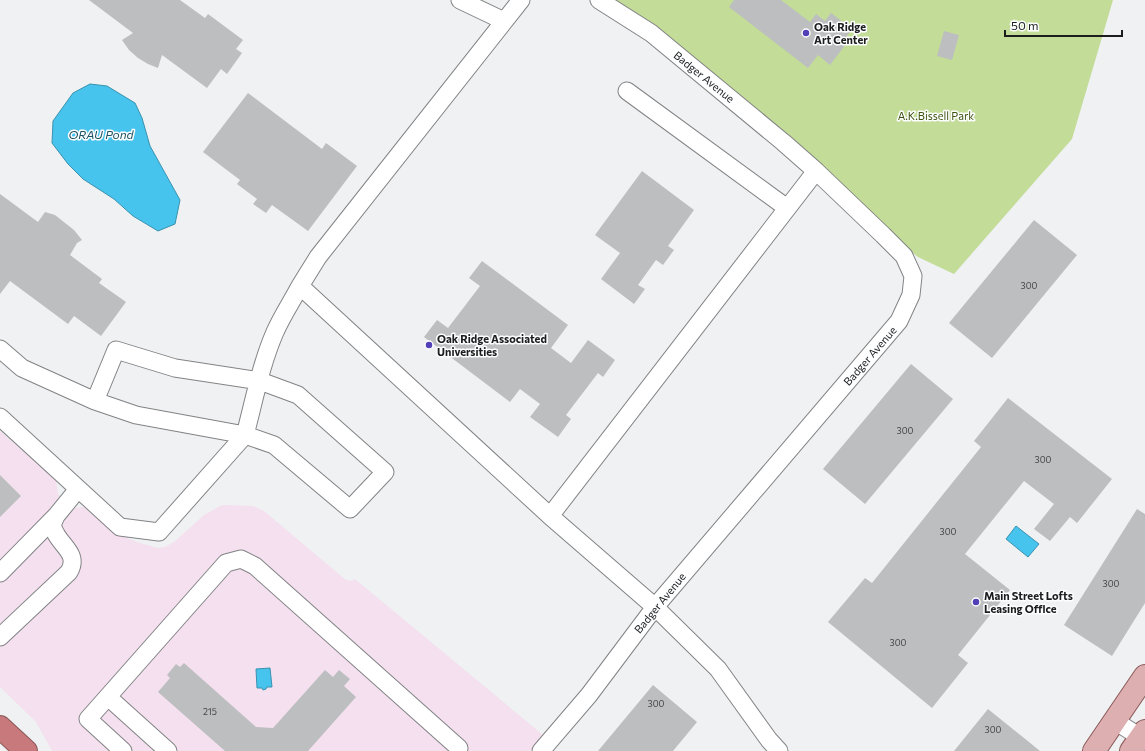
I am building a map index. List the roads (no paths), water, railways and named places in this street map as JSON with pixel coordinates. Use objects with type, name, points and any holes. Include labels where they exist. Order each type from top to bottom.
[{"type":"highway","points":[[0,727],[26,751]]},
{"type":"main road","points":[[1094,751],[1145,676]]},
{"type":"street","points":[[460,0],[504,21]]},
{"type":"street","points":[[0,417],[120,527],[159,532],[245,435],[267,354],[275,331],[318,257],[521,0]]},
{"type":"street","name":"Badger Avenue","points":[[541,751],[589,695],[655,607],[899,321],[911,295],[914,276],[904,256],[816,170],[651,33],[600,0]]},
{"type":"street","points":[[627,91],[787,208]]},
{"type":"street","points":[[550,516],[816,170]]},
{"type":"street","points":[[300,286],[550,516],[655,607],[718,669],[778,751]]},
{"type":"street","points":[[0,349],[22,368],[95,401],[136,415],[245,435],[274,445],[350,509],[385,472],[298,395],[260,381],[175,368],[116,350],[95,401]]},
{"type":"street","points":[[0,573],[56,516],[78,489]]},
{"type":"street","points":[[0,637],[69,572],[73,566],[71,555],[56,534],[52,525],[56,516]]},
{"type":"street","points":[[123,751],[88,719],[226,563],[240,559],[255,566],[459,750]]},
{"type":"street","points":[[108,697],[168,751]]},
{"type":"street","points":[[1115,721],[1141,740]]},
{"type":"water","name":"ORAU Pond","points":[[90,84],[107,86],[135,103],[142,118],[150,146],[180,200],[175,224],[158,231],[133,216],[114,199],[83,179],[68,164],[52,143],[53,121],[73,93]]},
{"type":"water","points":[[1016,526],[1039,544],[1028,557],[1006,539]]},
{"type":"water","points":[[270,668],[272,687],[267,687],[263,690],[262,688],[257,688],[256,669]]},
{"type":"place","name":"Oak Ridge Art Center","points":[[806,33]]},
{"type":"place","name":"Oak Ridge Associated Universities","points":[[429,345]]},
{"type":"place","name":"Main Street Lofts Leasing Office","points":[[976,602]]},
{"type":"park label","name":"A.K.Bissell Park","points":[[936,116]]}]
